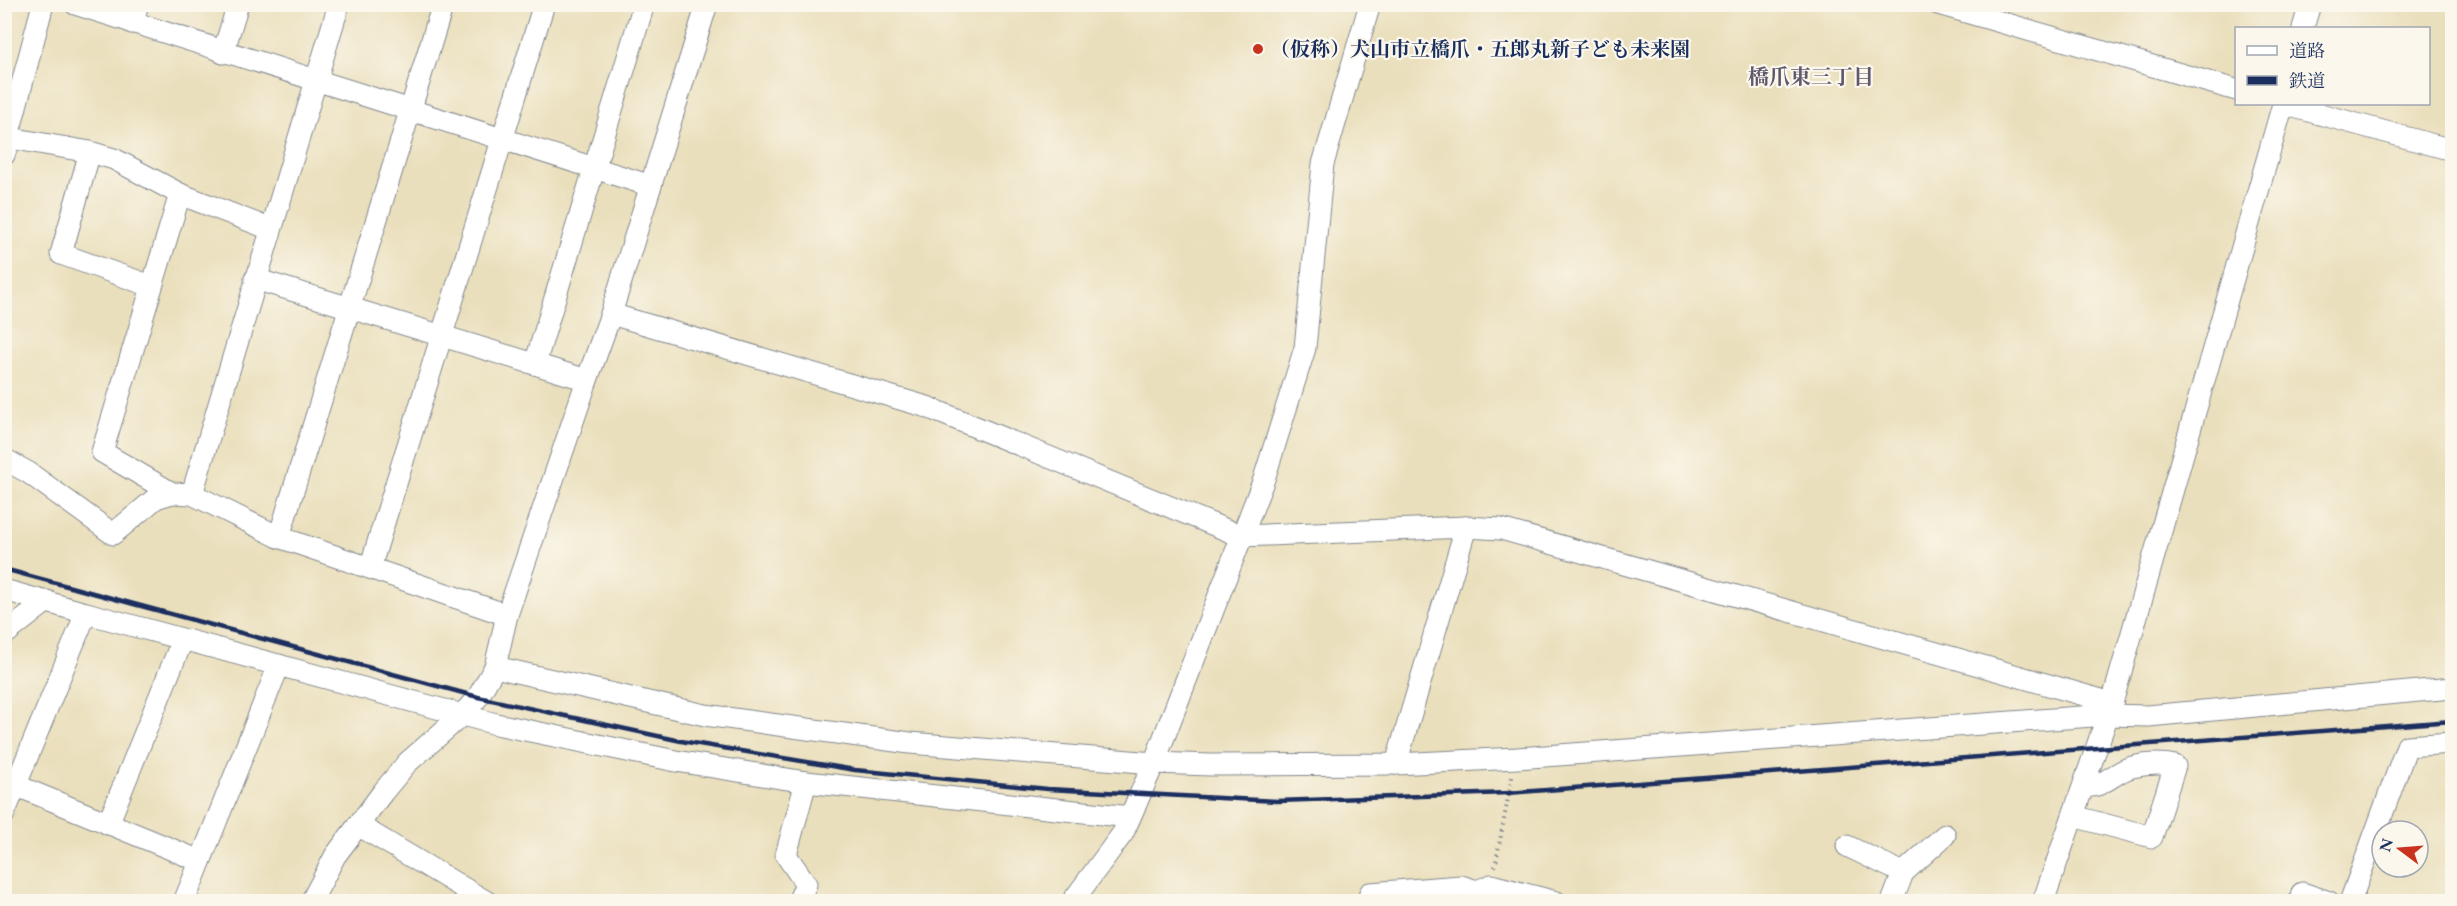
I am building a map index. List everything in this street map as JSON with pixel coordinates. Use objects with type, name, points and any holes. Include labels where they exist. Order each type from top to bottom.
[{"type":"street","points":[[43,4],[7,146],[90,152],[114,159],[180,194],[270,229]]},
{"type":"street","points":[[75,4],[135,14],[224,53],[503,138],[651,186]]},
{"type":"street","points":[[224,53],[238,4]]},
{"type":"street","points":[[182,494],[255,279],[339,4]]},
{"type":"street","points":[[279,537],[443,4]]},
{"type":"street","points":[[370,568],[544,4]]},
{"type":"street","points":[[535,364],[644,4]]},
{"type":"street","points":[[312,902],[334,856],[407,762],[462,715],[478,697],[495,667],[507,615],[610,314],[707,4]]},
{"type":"street","points":[[1071,902],[1123,833],[1154,763],[1264,479],[1305,348],[1323,164],[1370,4]]},
{"type":"street","points":[[1938,4],[2235,90]]},
{"type":"street","points":[[2303,27],[2310,4]]},
{"type":"street","points":[[2043,902],[2110,709],[2283,105]]},
{"type":"street","points":[[2287,105],[2452,150]]},
{"type":"street","points":[[90,152],[61,255],[151,286]]},
{"type":"street","points":[[180,194],[102,452],[182,494],[279,537],[507,615]]},
{"type":"street","points":[[255,279],[442,334],[586,380]]},
{"type":"street","points":[[610,314],[927,407],[1241,536],[1466,526],[1501,529],[2110,709],[2148,716],[2452,688]]},
{"type":"street","points":[[4,459],[29,473],[113,534],[156,498],[182,494]]},
{"type":"street","points":[[1396,764],[1466,526]]},
{"type":"street","points":[[4,590],[182,641],[462,715],[676,761],[806,782],[1130,817]]},
{"type":"street","points":[[4,635],[47,601]]},
{"type":"street","points":[[4,814],[86,613]]},
{"type":"street","points":[[108,824],[182,641]]},
{"type":"street","points":[[184,902],[279,665]]},
{"type":"street","points":[[495,667],[705,715],[910,743],[1154,763],[1396,764],[1517,758],[2110,709]]},
{"type":"street","points":[[2350,902],[2407,746],[2452,743]]},
{"type":"street","points":[[2073,816],[2152,837],[2175,766],[2164,763],[2131,767],[2091,788],[2084,786]]},
{"type":"street","points":[[798,902],[806,884],[786,855],[806,782]]},
{"type":"street","points":[[15,785],[200,861]]},
{"type":"street","points":[[358,825],[488,902]]},
{"type":"street","points":[[1892,902],[1903,873],[1945,835]]},
{"type":"street","points":[[1847,846],[1903,873]]},
{"type":"street","points":[[1368,902],[1370,893],[1461,886],[1480,893],[1556,902]]},
{"type":"street","points":[[2300,902],[2302,893],[2329,902]]},
{"type":"path","points":[[1480,893],[1517,758]]},
{"type":"railway","points":[[4,569],[478,697],[681,741],[855,770],[1048,789],[1277,801],[1508,793],[2452,721]]},
{"type":"place","name":"（仮称）犬山市立橋爪・五郎丸新子ども未来園","points":[[1258,49]]},
{"type":"district","name":"橋爪東三丁目","points":[[1811,77]]}]
